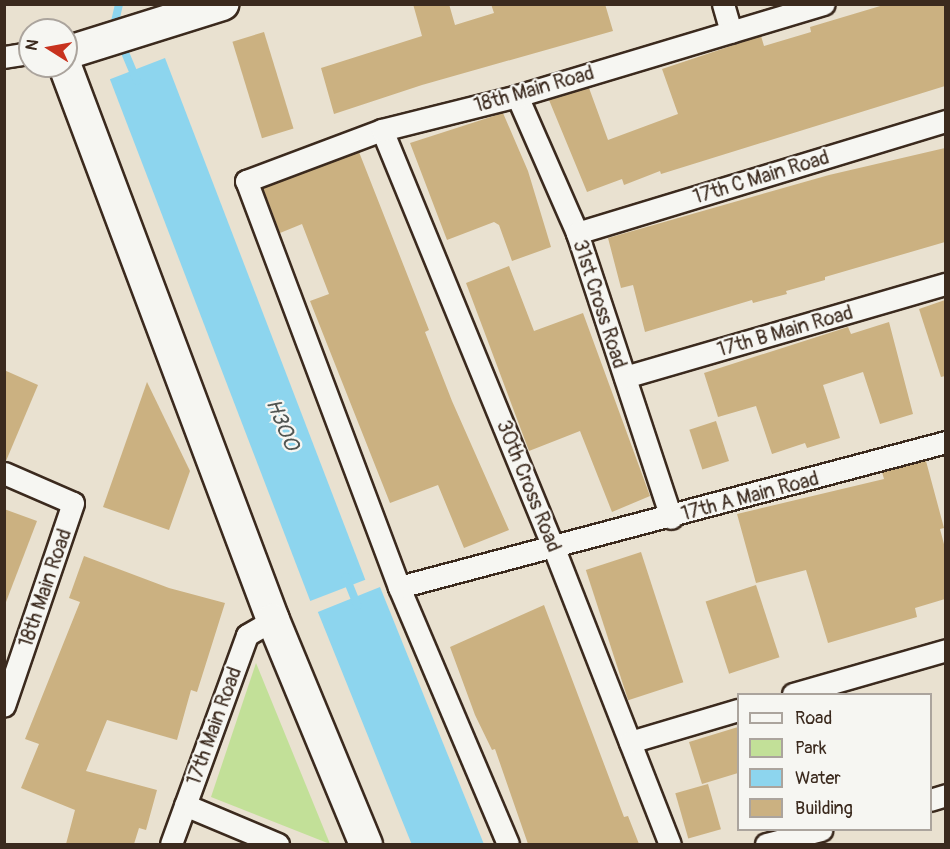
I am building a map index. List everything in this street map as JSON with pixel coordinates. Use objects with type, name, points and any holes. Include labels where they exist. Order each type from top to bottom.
[{"type":"street","points":[[78,53],[162,21],[222,4]]},
{"type":"street","points":[[723,4],[731,32]]},
{"type":"street","name":"18th Main Road","points":[[399,587],[246,181],[382,130],[517,96],[824,4]]},
{"type":"street","points":[[78,72],[273,620],[366,844]]},
{"type":"street","name":"31st Cross Road","points":[[517,96],[577,233],[671,518]]},
{"type":"street","name":"17th C Main Road","points":[[577,233],[945,121]]},
{"type":"street","name":"30th Cross Road","points":[[382,130],[554,546],[670,844]]},
{"type":"street","name":"17th B Main Road","points":[[625,377],[945,284]]},
{"type":"street","name":"17th A Main Road","points":[[399,587],[671,518],[945,442]]},
{"type":"street","name":"18th Main Road","points":[[4,473],[73,503],[6,695]]},
{"type":"street","points":[[399,587],[508,844]]},
{"type":"street","name":"17th Main Road","points":[[171,844],[247,635],[273,620]]},
{"type":"street","points":[[796,693],[945,650]]},
{"type":"street","points":[[630,742],[737,710]]},
{"type":"street","points":[[185,805],[278,844]]},
{"type":"street","points":[[766,844],[817,831]]},
{"type":"green space","points":[[256,663],[330,844],[211,797]]},
{"type":"water","points":[[165,58],[365,580],[310,601],[110,79]]},
{"type":"water","points":[[380,587],[484,844],[412,844],[318,612]]},
{"type":"building","points":[[413,4],[449,4],[455,25],[494,13],[491,4],[605,4],[613,31],[422,85],[334,114],[321,68],[422,36]]},
{"type":"building","points":[[887,4],[945,4],[945,86],[661,174],[660,171],[624,185],[622,179],[587,192],[549,100],[589,88],[608,140],[678,114],[662,69],[761,36],[764,46],[811,32],[810,27]]},
{"type":"building","points":[[264,32],[294,129],[262,138],[232,42]]},
{"type":"building","points":[[503,113],[528,171],[551,247],[512,261],[499,225],[494,222],[447,240],[410,143]]},
{"type":"building","points":[[945,148],[945,242],[825,277],[825,280],[786,291],[787,294],[753,303],[752,300],[645,332],[633,285],[621,288],[608,238],[829,175]]},
{"type":"building","points":[[359,152],[429,330],[425,332],[452,401],[509,530],[464,548],[438,485],[390,503],[310,301],[329,294],[302,224],[280,233],[263,188]]},
{"type":"building","points":[[509,266],[534,331],[583,313],[650,496],[612,512],[580,431],[529,451],[466,283]]},
{"type":"building","points":[[945,300],[945,376],[941,377],[919,309]]},
{"type":"building","points":[[889,322],[913,414],[880,424],[863,372],[823,385],[840,438],[807,448],[805,443],[772,454],[756,406],[718,417],[704,373],[848,327],[851,334]]},
{"type":"building","points":[[4,370],[38,385],[6,461],[4,461]]},
{"type":"building","points":[[147,382],[190,471],[169,530],[103,507]]},
{"type":"building","points":[[716,421],[729,461],[702,470],[689,430]]},
{"type":"building","points":[[926,461],[944,528],[940,529],[945,548],[945,599],[915,608],[917,617],[828,643],[806,570],[756,583],[737,514],[884,479],[882,472]]},
{"type":"building","points":[[4,509],[37,521],[6,602],[4,602]]},
{"type":"building","points":[[641,552],[683,682],[628,700],[586,570]]},
{"type":"building","points":[[84,556],[169,588],[225,603],[197,692],[191,690],[177,740],[107,720],[86,771],[157,790],[146,830],[139,828],[134,844],[66,844],[75,810],[21,788],[39,744],[25,739],[80,602],[69,598]]},
{"type":"building","points":[[756,585],[779,657],[729,674],[706,601]]},
{"type":"building","points":[[544,605],[624,817],[628,816],[639,844],[528,844],[495,749],[492,750],[475,715],[450,647]]},
{"type":"building","points":[[737,727],[737,773],[702,784],[689,742]]},
{"type":"building","points":[[708,784],[721,829],[688,839],[675,793]]},
{"type":"waterway","name":"H300","points":[[116,31],[114,26],[119,4]]},
{"type":"waterway","name":"H300","points":[[121,43],[137,81]]},
{"type":"waterway","name":"H300","points":[[346,577],[358,606]]}]
